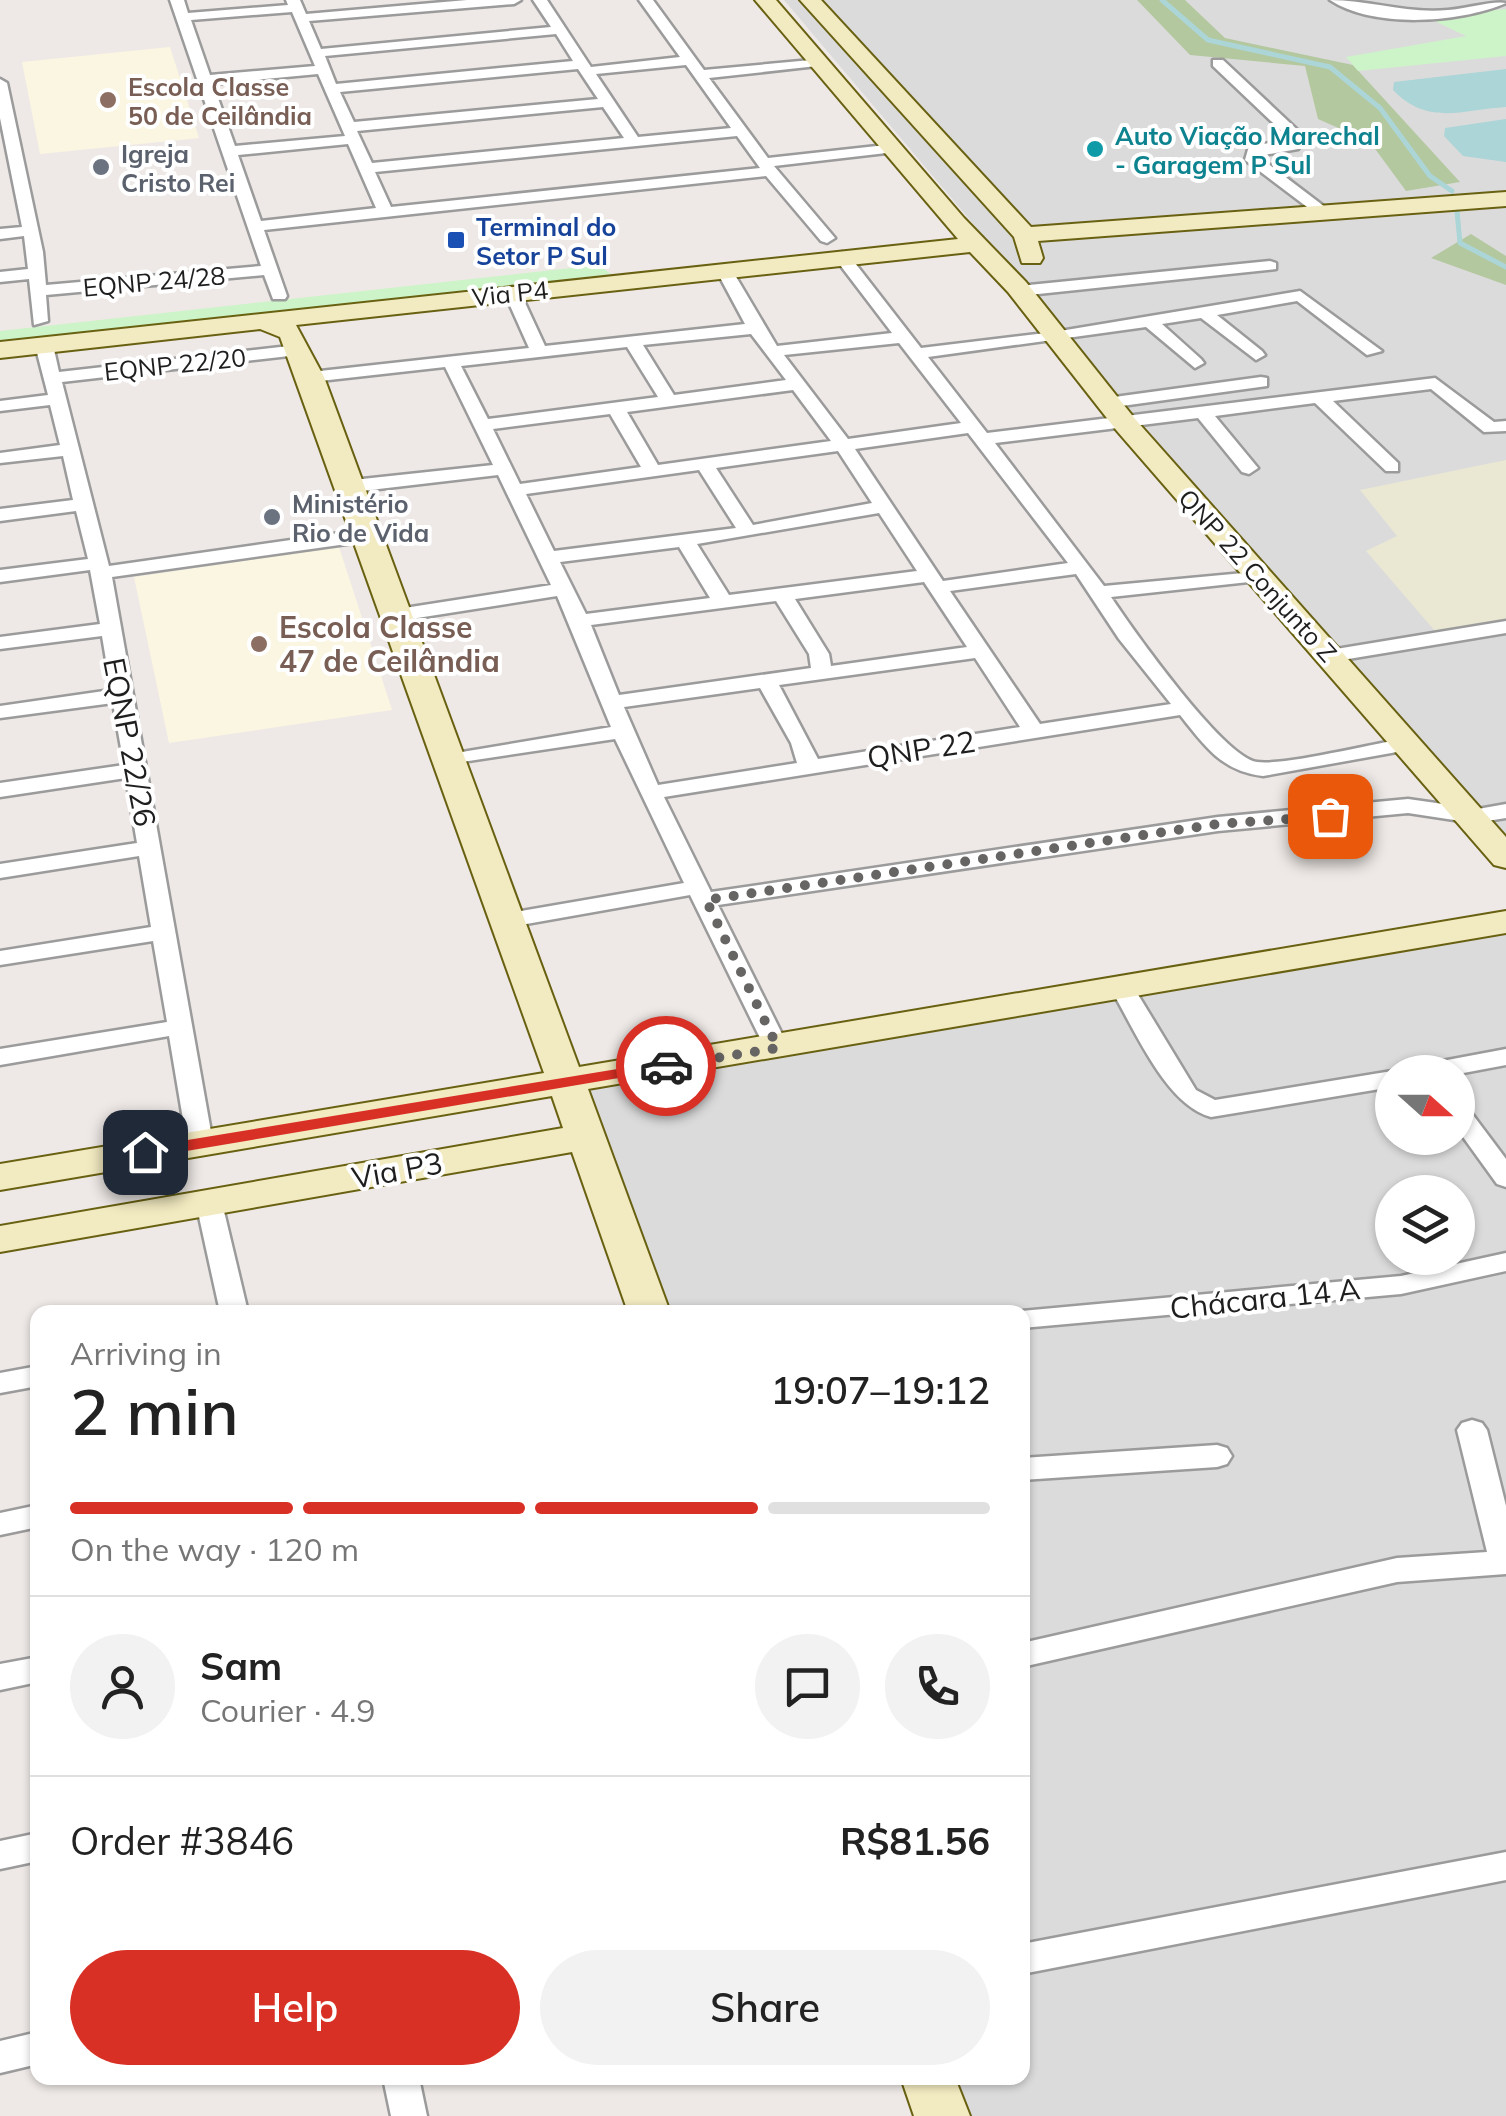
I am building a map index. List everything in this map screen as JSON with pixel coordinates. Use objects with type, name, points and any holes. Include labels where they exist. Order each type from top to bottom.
[{"type":"street","points":[[177,0],[278,296]]},
{"type":"street","points":[[183,17],[297,9],[440,7],[514,0]]},
{"type":"street","points":[[540,0],[633,141]]},
{"type":"street","points":[[646,0],[769,167],[918,353],[1184,708],[1225,756],[1246,767],[1263,768],[1408,744]]},
{"type":"street","name":"QNP 22 Conjunto Z","points":[[765,0],[956,223],[1018,289],[1117,414],[1258,575],[1342,654],[1408,744],[1506,858]]},
{"type":"street","points":[[810,0],[1029,245],[1018,289],[1270,266]]},
{"type":"street","points":[[1338,0],[1358,8],[1447,13],[1502,0]]},
{"type":"street","points":[[440,7],[459,39]]},
{"type":"street","points":[[297,9],[370,168],[385,211]]},
{"type":"street","points":[[318,53],[559,30]]},
{"type":"street","points":[[420,44],[439,78]]},
{"type":"street","points":[[370,168],[468,137],[489,93],[586,67],[692,60]]},
{"type":"street","points":[[704,74],[817,62]]},
{"type":"street","points":[[1218,63],[1300,140],[1293,146],[1254,148],[1250,157],[1320,210]]},
{"type":"street","points":[[206,80],[324,69]]},
{"type":"street","points":[[334,88],[439,78],[489,93],[609,102]]},
{"type":"street","name":"EQNP 24/28","points":[[0,86],[7,156],[22,192],[31,231],[42,333]]},
{"type":"street","points":[[256,226],[769,167],[888,141],[924,127]]},
{"type":"street","points":[[229,152],[353,133],[468,137],[558,149],[742,130]]},
{"type":"street","points":[[888,141],[940,147]]},
{"type":"street","points":[[558,149],[582,191]]},
{"type":"street","points":[[0,194],[22,192]]},
{"type":"street","name":"Via P4","points":[[42,333],[278,296],[636,269],[835,248],[982,251],[1008,262],[1029,245],[1320,210],[1506,199]]},
{"type":"street","name":"Via P4","points":[[42,333],[293,339],[636,269],[724,270],[956,223]]},
{"type":"street","points":[[0,234],[31,231]]},
{"type":"street","name":"EQNP 24/28","points":[[38,292],[269,270]]},
{"type":"street","points":[[724,270],[755,328],[843,445],[1034,732]]},
{"type":"street","points":[[0,276],[35,273]]},
{"type":"street","points":[[512,292],[539,352]]},
{"type":"street","points":[[918,353],[1054,337],[1300,296],[1373,351]]},
{"type":"street","points":[[1204,312],[1256,355]]},
{"type":"street","points":[[1149,321],[1196,363]]},
{"type":"street","points":[[0,326],[42,333]]},
{"type":"street","points":[[293,339],[452,364],[755,328]]},
{"type":"street","points":[[0,350],[42,333]]},
{"type":"street","name":"EQNP 22/26","points":[[42,333],[100,568],[200,1144]]},
{"type":"street","points":[[776,351],[904,336]]},
{"type":"street","points":[[293,339],[353,486],[504,921],[645,1305]]},
{"type":"street","name":"EQNP 22/20","points":[[0,406],[54,388],[293,339]]},
{"type":"street","points":[[632,341],[670,401]]},
{"type":"street","points":[[452,364],[485,424],[579,621],[595,670],[614,702],[622,732],[778,1048]]},
{"type":"street","points":[[516,490],[843,445],[978,433],[1117,414],[1261,382]]},
{"type":"street","points":[[1117,414],[1204,414],[1435,383],[1490,428],[1506,426]]},
{"type":"street","points":[[485,424],[798,384]]},
{"type":"street","points":[[1320,398],[1392,466]]},
{"type":"street","points":[[616,408],[652,473]]},
{"type":"street","points":[[1204,414],[1249,468]]},
{"type":"street","points":[[0,458],[71,449]]},
{"type":"street","points":[[706,466],[748,532]]},
{"type":"street","points":[[353,486],[503,468]]},
{"type":"street","points":[[0,515],[86,504]]},
{"type":"street","points":[[549,558],[748,532],[881,507]]},
{"type":"street","points":[[0,576],[100,568],[368,535]]},
{"type":"street","points":[[685,540],[724,604]]},
{"type":"street","points":[[579,621],[783,596],[1081,568]]},
{"type":"street","points":[[1098,594],[1258,575]]},
{"type":"street","points":[[398,615],[561,589]]},
{"type":"street","points":[[783,596],[819,654],[822,670]]},
{"type":"street","points":[[0,643],[108,629]]},
{"type":"street","points":[[1342,654],[1502,633]]},
{"type":"street","points":[[614,702],[822,670],[982,651]]},
{"type":"street","points":[[766,680],[802,743],[809,766]]},
{"type":"street","points":[[0,712],[122,695]]},
{"type":"street","name":"QNP 22","points":[[653,792],[1184,708]]},
{"type":"street","points":[[450,760],[622,732]]},
{"type":"street","points":[[0,790],[135,770]]},
{"type":"street","points":[[1408,806],[1447,788]]},
{"type":"street","points":[[504,921],[1218,824],[1408,806],[1472,815],[1506,812]]},
{"type":"street","points":[[0,870],[150,848]]},
{"type":"street","name":"Via P3","points":[[0,1177],[1506,922]]},
{"type":"street","points":[[0,958],[162,932]]},
{"type":"street","points":[[1122,988],[1187,1095],[1211,1109],[1375,1082]]},
{"type":"street","points":[[0,1056],[182,1027]]},
{"type":"street","points":[[1475,1063],[1506,1057]]},
{"type":"street","points":[[1475,1136],[1506,1178]]},
{"type":"street","name":"Via P3","points":[[0,1239],[585,1137]]},
{"type":"street","points":[[209,1203],[232,1305]]},
{"type":"street","name":"Chácara 14 A","points":[[1030,1317],[1401,1285],[1506,1262]]},
{"type":"street","points":[[0,1383],[30,1377]]},
{"type":"street","points":[[1030,1653],[1396,1570],[1506,1562],[1472,1430]]},
{"type":"street","points":[[1030,1469],[1217,1456]]},
{"type":"street","points":[[0,1524],[30,1518]]},
{"type":"street","points":[[0,1677],[30,1671]]},
{"type":"street","points":[[0,1855],[30,1849]]},
{"type":"street","points":[[1030,1957],[1506,1866]]},
{"type":"street","points":[[0,2057],[30,2050]]},
{"type":"street","points":[[403,2085],[410,2116]]},
{"type":"street","points":[[931,2085],[942,2116]]},
{"type":"shaded area","points":[[784,0],[1506,0],[1506,860],[1424,757]]},
{"type":"shaded area","name":"Escola Classe 50 de Ceilândia","points":[[170,47],[199,138],[40,154],[22,62]]},
{"type":"shaded area","points":[[1506,460],[1506,625],[1441,638],[1366,551],[1397,536],[1360,490]]},
{"type":"shaded area","name":"Escola Classe 47 de Ceilândia","points":[[339,547],[392,710],[169,743],[134,577]]},
{"type":"shaded area","points":[[1506,912],[1506,2116],[940,2116],[929,2085],[1030,2085],[1030,1305],[646,1305],[566,1083]]},
{"type":"green space","points":[[1137,0],[1185,0],[1225,38],[1353,65],[1460,182],[1406,191],[1370,142],[1318,119],[1305,66],[1190,55]]},
{"type":"green space","points":[[1506,9],[1506,56],[1358,71],[1346,57],[1466,36],[1426,17]]},
{"type":"green space","points":[[1471,234],[1506,256],[1506,285],[1431,258]]},
{"type":"green space","points":[[598,265],[611,274],[0,345],[0,331]]},
{"type":"water","points":[[1506,69],[1506,107],[1432,112],[1406,101],[1393,90],[1394,82]]},
{"type":"water","points":[[1506,119],[1506,162],[1463,156],[1444,136],[1445,128]]},
{"type":"waterway","points":[[1162,0],[1208,40],[1330,67],[1380,108],[1430,176],[1452,191]]},
{"type":"waterway","points":[[1457,211],[1460,243],[1506,267]]},
{"type":"way so far","points":[[666,1066],[778,1048],[706,900],[1218,824],[1330,816]]},
{"type":"place","name":"Escola Classe 50 de Ceilândia","points":[[108,100]]},
{"type":"place","name":"Auto Viação Marechal - Garagem P Sul","points":[[1095,149]]},
{"type":"place","name":"Igreja Cristo Rei","points":[[101,167]]},
{"type":"place","name":"Terminal do Setor P Sul","points":[[456,240]]},
{"type":"place","name":"Ministério Rio de Vida","points":[[272,517]]},
{"type":"place","name":"Escola Classe 47 de Ceilândia","points":[[259,644]]},
{"type":"route","points":[[145,1152],[666,1066]]}]
